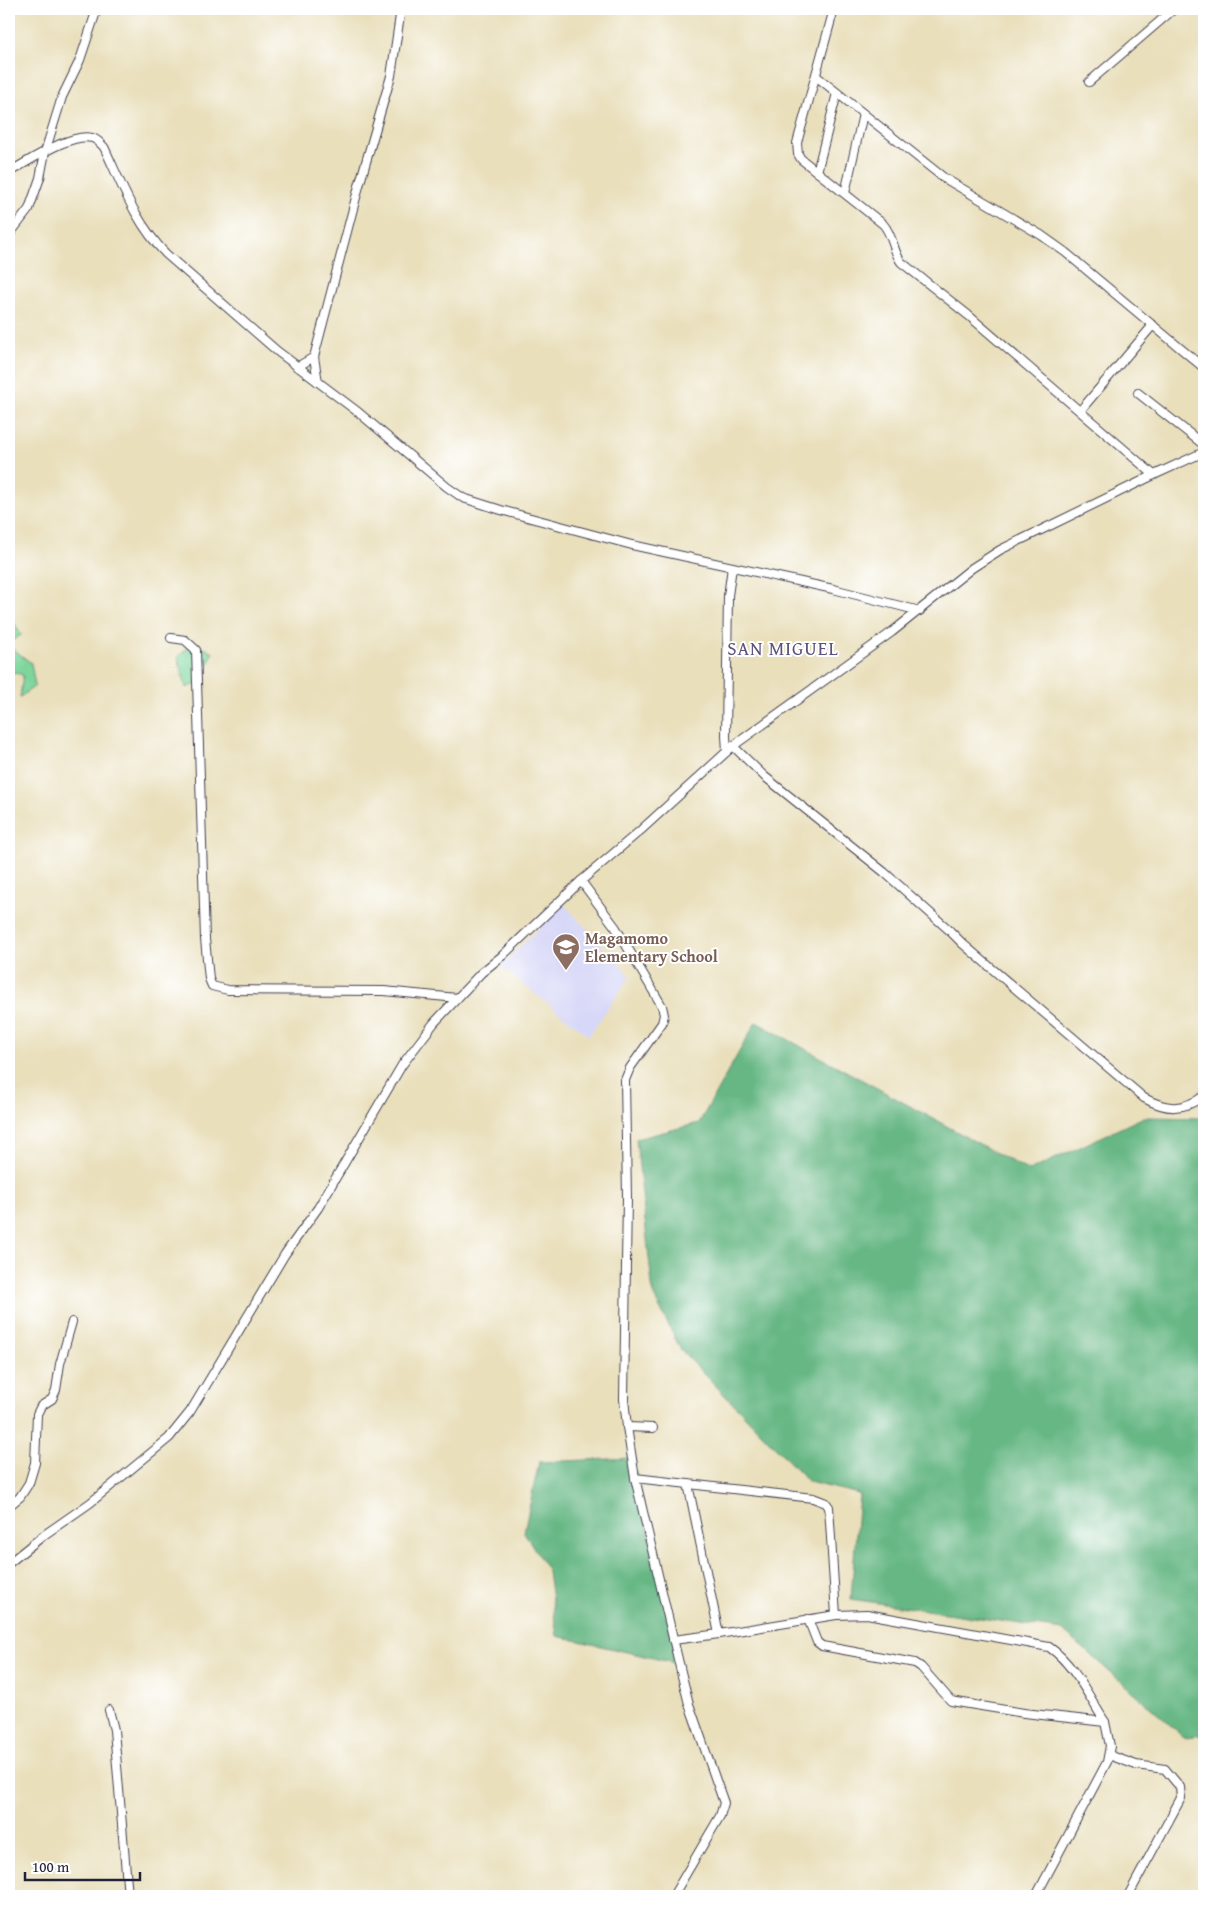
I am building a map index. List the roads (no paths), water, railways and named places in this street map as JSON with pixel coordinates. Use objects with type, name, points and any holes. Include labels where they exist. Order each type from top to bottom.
[{"type":"street","points":[[9,235],[28,209],[40,178],[45,152],[62,97],[80,60],[97,9]]},
{"type":"street","points":[[318,382],[314,357],[359,186],[391,76],[401,9]]},
{"type":"street","points":[[834,9],[797,143],[797,150],[801,159],[887,228],[893,249],[901,262],[968,315],[1154,474]]},
{"type":"street","points":[[1089,82],[1174,9]]},
{"type":"street","points":[[816,76],[944,178],[1041,235],[1065,252],[1204,368]]},
{"type":"street","points":[[817,172],[837,93]]},
{"type":"street","points":[[845,193],[863,114]]},
{"type":"street","points":[[9,172],[69,140],[82,137],[94,138],[104,147],[136,217],[157,245],[262,339],[358,412],[447,487],[472,502],[632,545],[920,610]]},
{"type":"street","points":[[1080,411],[1153,325]]},
{"type":"street","points":[[297,366],[314,357]]},
{"type":"street","points":[[1138,394],[1204,445]]},
{"type":"street","points":[[9,1563],[147,1457],[169,1438],[190,1412],[285,1254],[318,1208],[402,1065],[434,1024],[481,973],[502,956],[581,881],[641,830],[730,749],[920,610],[972,568],[994,554],[1154,474],[1204,452]]},
{"type":"street","points":[[732,567],[728,596],[726,736],[730,749],[884,872],[963,944],[1144,1098],[1155,1104],[1180,1108],[1193,1105],[1204,1096]]},
{"type":"street","points":[[171,638],[184,640],[196,650],[205,939],[209,979],[212,986],[228,990],[384,991],[457,998]]},
{"type":"street","points":[[581,881],[616,928],[662,1006],[664,1015],[662,1023],[630,1068],[625,1080],[627,1198],[624,1398],[635,1478],[673,1640],[689,1704],[724,1803],[720,1816],[673,1896]]},
{"type":"street","points":[[9,1506],[20,1497],[29,1483],[35,1463],[37,1414],[41,1406],[52,1399],[56,1390],[60,1364],[72,1322]]},
{"type":"street","points":[[627,1427],[653,1428]]},
{"type":"street","points":[[635,1478],[813,1498],[826,1503],[829,1507],[831,1518],[836,1615]]},
{"type":"street","points":[[688,1484],[719,1634]]},
{"type":"street","points":[[673,1640],[836,1615],[867,1614],[1049,1647],[1059,1654],[1068,1664],[1105,1722],[1109,1736],[1109,1755],[1098,1780],[1036,1896]]},
{"type":"street","points":[[808,1619],[817,1642],[822,1646],[915,1663],[921,1667],[951,1701],[972,1706],[1105,1722]]},
{"type":"street","points":[[108,1710],[114,1730],[128,1896]]},
{"type":"street","points":[[1109,1755],[1136,1765],[1165,1769],[1180,1787],[1181,1798],[1128,1896]]},
{"type":"place","name":"Magamomo Elementary School","points":[[566,971]]},
{"type":"district","name":"SAN MIGUEL","points":[[783,648]]}]
